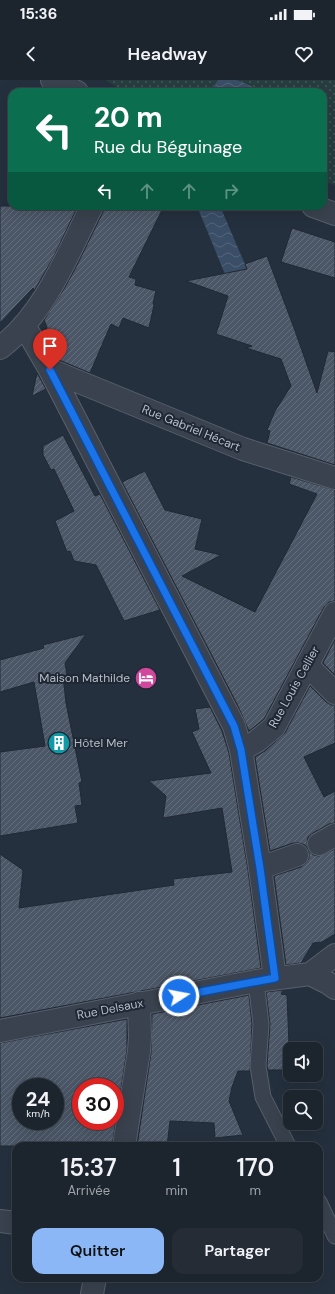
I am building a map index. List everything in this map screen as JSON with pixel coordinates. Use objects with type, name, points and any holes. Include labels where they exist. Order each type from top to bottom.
[{"type":"street","points":[[52,80],[69,88]]},
{"type":"street","points":[[0,348],[24,325],[47,293],[90,210]]},
{"type":"street","points":[[324,210],[335,214]]},
{"type":"street","points":[[24,325],[50,370],[234,726],[241,750],[260,868],[266,980]]},
{"type":"street","name":"Rue Gabriel Hécart","points":[[50,370],[243,449],[335,478]]},
{"type":"street","name":"Rue Louis Cellier","points":[[241,750],[257,741],[274,726],[335,613]]},
{"type":"street","points":[[307,665],[335,693]]},
{"type":"street","points":[[260,868],[297,854]]},
{"type":"street","points":[[335,955],[310,974],[335,988]]},
{"type":"street","name":"Rue Delsaux","points":[[0,1031],[139,1003],[266,980],[310,974]]},
{"type":"street","points":[[125,1142],[139,1050],[139,1003]]},
{"type":"street","points":[[0,1222],[12,1223]]},
{"type":"street","points":[[92,1294],[94,1282]]},
{"type":"lane","points":[[266,980],[258,1066],[263,1097],[286,1142]]},
{"type":"lane","points":[[323,1210],[335,1236]]},
{"type":"green space","points":[[105,80],[335,80],[335,185],[327,182],[327,88],[119,88]]},
{"type":"water","points":[[218,80],[237,80],[255,88],[213,88]]},
{"type":"water","points":[[199,210],[222,210],[244,262],[273,339],[254,345]]},
{"type":"building","points":[[0,206],[8,206],[8,210],[76,210],[53,258],[34,291],[33,288],[0,323]]},
{"type":"building","points":[[103,210],[162,210],[129,277],[136,279],[135,285],[156,291],[149,328],[123,318],[119,328],[111,324],[90,373],[59,360],[45,336],[47,327],[44,320],[75,269]]},
{"type":"building","points":[[292,228],[335,242],[335,278],[281,262]]},
{"type":"building","points":[[267,256],[317,393],[328,351],[335,352],[335,465],[267,443],[270,431],[267,430],[275,411],[291,386],[281,359],[246,348],[252,346],[216,334],[228,296],[186,281],[247,269],[245,264]]},
{"type":"building","points":[[37,373],[46,389],[32,396]]},
{"type":"building","points":[[63,435],[95,496],[100,494],[160,610],[124,621],[96,565],[74,561],[70,551],[67,552],[55,521],[74,511],[54,469],[51,470],[43,455],[43,446]]},
{"type":"building","points":[[145,471],[165,510],[202,519],[195,549],[221,555],[182,576],[255,612],[317,494],[289,484],[291,477],[335,490],[335,601],[329,602],[324,607],[264,719],[249,731],[237,704],[122,482]]},
{"type":"building","points":[[86,634],[65,663],[67,675],[63,676],[66,703],[82,782],[79,783],[82,805],[75,806],[78,823],[0,836],[0,752],[45,746],[34,682],[0,692],[0,660],[44,648],[43,645]]},
{"type":"building","points":[[335,639],[335,675],[323,663]]},
{"type":"building","points":[[310,686],[326,702],[331,705],[335,705],[335,743],[304,757],[324,797],[335,791],[335,823],[329,824],[308,837],[308,849],[305,845],[293,843],[270,851],[255,757],[265,751],[285,733]]},
{"type":"building","points":[[210,707],[222,731],[229,753],[248,870],[261,968],[0,1018],[0,854],[23,870],[19,908],[174,885],[173,879],[232,872],[222,808],[163,818],[166,796],[149,781],[211,773],[192,732],[199,729],[195,709]]},
{"type":"building","points":[[335,849],[335,934],[322,942],[313,943],[301,963],[286,965],[274,876],[301,867],[309,858],[309,851],[313,855],[319,856]]},
{"type":"building","points":[[283,990],[281,994],[287,995],[289,1042],[283,1042],[283,1070],[268,1070],[267,1066],[270,1024],[266,992]]},
{"type":"building","points":[[249,995],[252,1024],[250,1071],[238,1071],[229,1101],[243,1135],[215,1138],[214,1123],[170,1121],[167,1142],[138,1142],[151,1053],[152,1014]]},
{"type":"building","points":[[127,1019],[127,1050],[123,1078],[72,1078],[72,1130],[114,1130],[113,1142],[12,1142],[12,1146],[0,1146],[0,1043]]},
{"type":"place","name":"Maison Mathilde","points":[[146,678]]},
{"type":"place","name":"Hôtel Mer","points":[[59,743]]},
{"type":"route","points":[[50,370],[234,726],[241,750],[260,868],[275,978],[179,996]]}]
